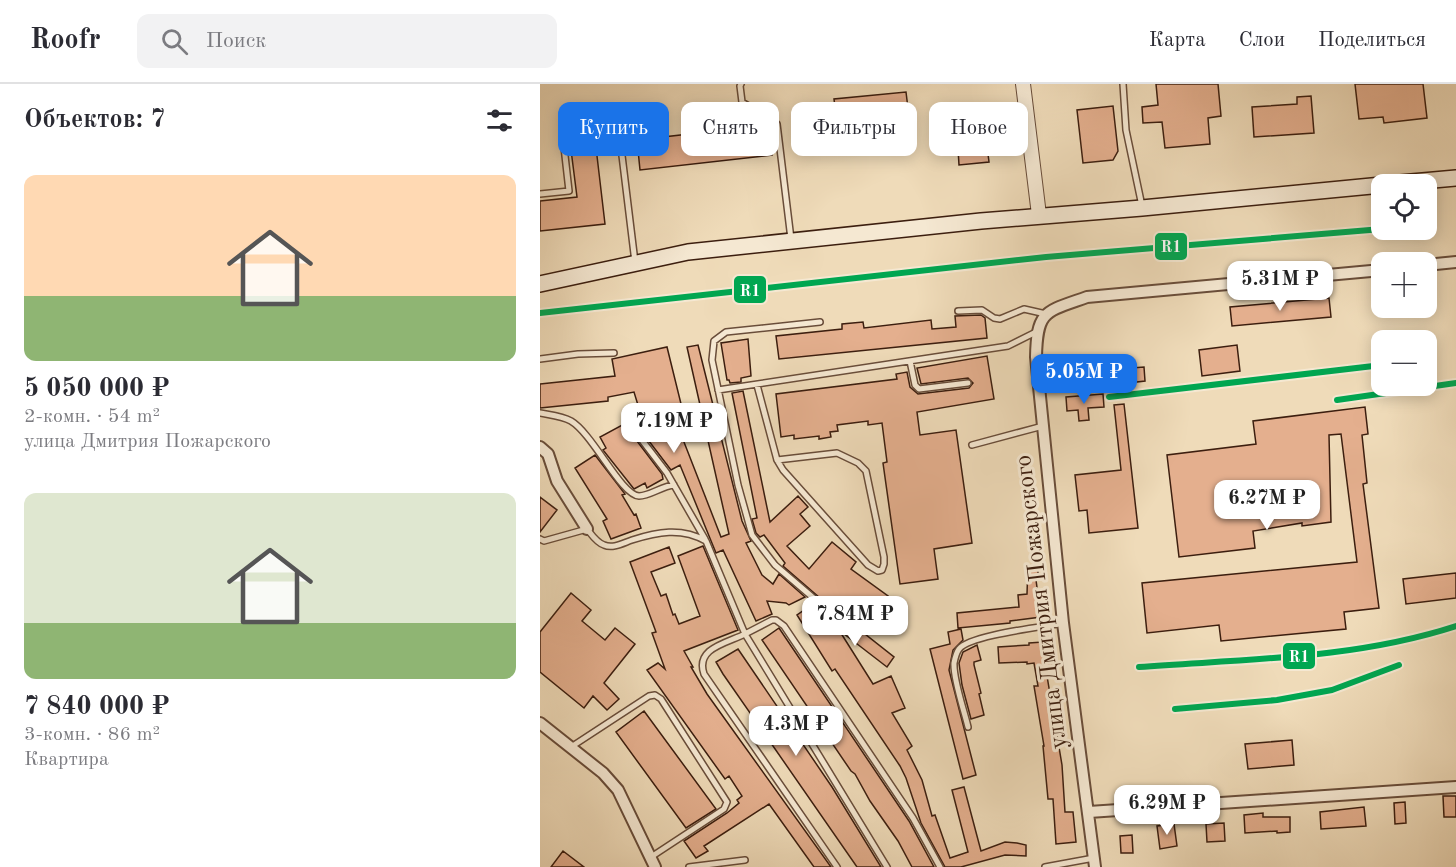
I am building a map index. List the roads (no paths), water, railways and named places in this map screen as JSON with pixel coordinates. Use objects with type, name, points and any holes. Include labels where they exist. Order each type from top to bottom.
[{"type":"main road","points":[[1437,180],[1456,178]]},
{"type":"main road","points":[[540,284],[688,252],[1039,215],[1142,208],[1371,186]]},
{"type":"street","points":[[1023,84],[1039,215]]},
{"type":"street","points":[[1437,265],[1456,262]]},
{"type":"street","points":[[1038,331],[1042,318],[1046,314],[1087,297],[1371,271]]},
{"type":"street","name":"улица Дмитрия Пожарского","points":[[1038,331],[1036,357],[1063,623],[1094,862]]},
{"type":"street","points":[[540,447],[548,454],[557,481],[587,529]]},
{"type":"street","points":[[540,723],[603,773],[618,790],[653,862]]},
{"type":"street","points":[[1089,812],[1456,787]]},
{"type":"lane","points":[[741,84],[742,102],[777,124],[791,240]]},
{"type":"lane","points":[[1124,84],[1126,130],[1142,208]]},
{"type":"lane","points":[[540,194],[569,191],[563,138],[619,131],[634,262]]},
{"type":"lane","points":[[958,311],[982,310],[1000,319],[1024,309],[1046,314]]},
{"type":"lane","points":[[820,322],[732,331],[714,341],[711,352],[738,485],[752,535],[775,565],[838,618]]},
{"type":"lane","points":[[718,390],[1008,345],[1038,331]]},
{"type":"lane","points":[[540,359],[578,354],[614,353]]},
{"type":"lane","points":[[910,361],[916,388],[968,383]]},
{"type":"lane","points":[[757,385],[777,460],[783,471],[868,565],[878,571],[882,570],[884,557],[866,471],[843,454],[837,453],[777,460]]},
{"type":"lane","points":[[540,414],[566,419],[579,427],[596,446],[618,479],[635,495],[642,496],[662,487],[674,485]]},
{"type":"lane","points":[[972,445],[1043,426]]},
{"type":"lane","points":[[638,435],[657,458],[706,541],[745,634],[887,867]]},
{"type":"lane","points":[[540,549],[542,540],[587,529],[598,542],[610,546],[661,532],[674,531],[687,533],[706,541]]},
{"type":"lane","points":[[837,867],[702,670],[703,658],[708,651],[772,620],[784,626],[913,818],[940,867]]},
{"type":"lane","points":[[968,727],[954,668],[960,647],[979,639],[1063,623]]},
{"type":"lane","points":[[571,747],[649,696],[656,695],[661,699],[727,802],[724,809],[653,862]]},
{"type":"lane","points":[[689,867],[745,860]]},
{"type":"lane","points":[[1045,867],[1094,862]]}]
